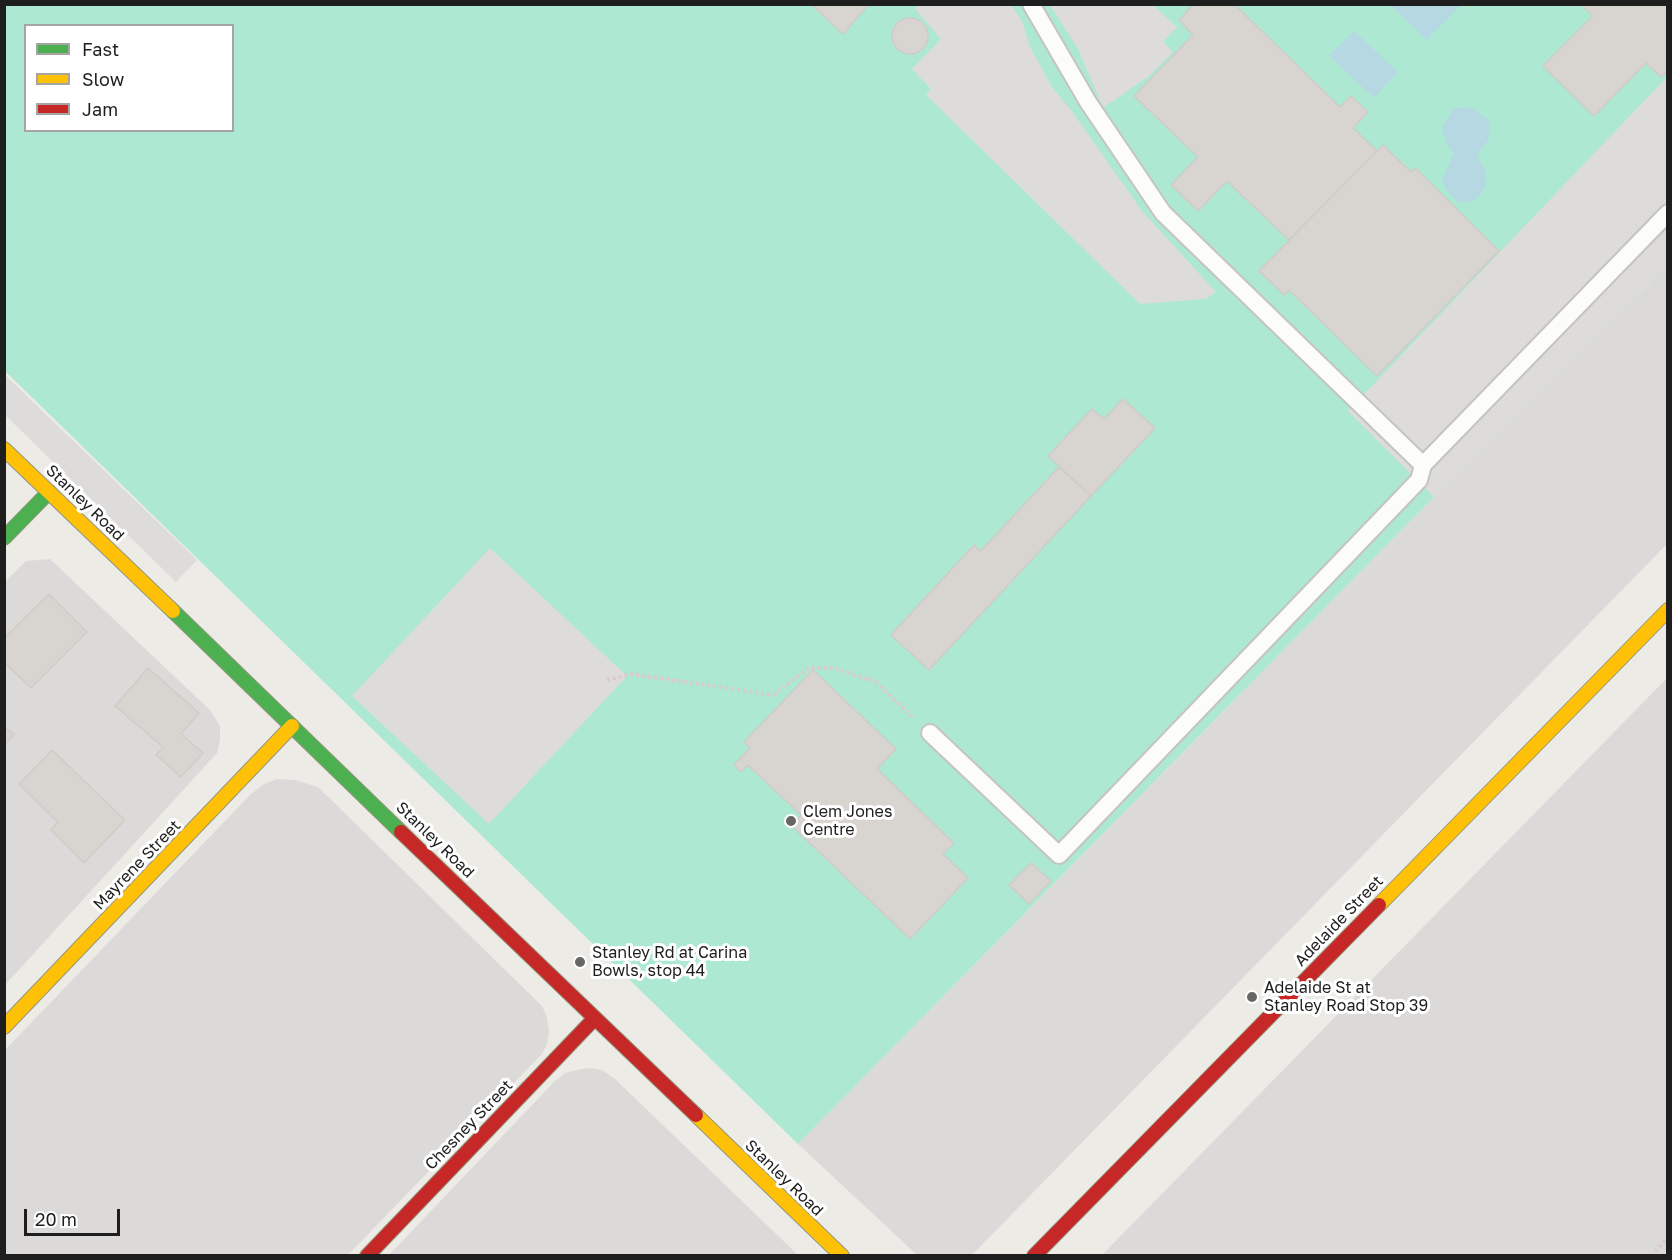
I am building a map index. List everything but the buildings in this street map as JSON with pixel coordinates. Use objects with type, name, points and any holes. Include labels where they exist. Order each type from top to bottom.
[{"type":"street","name":"Stanley Road","points":[[4,449],[842,1256]]},
{"type":"street","points":[[4,538],[49,492]]},
{"type":"street","name":"Adelaide Street","points":[[1034,1256],[1668,610]]},
{"type":"street","name":"Mayrene Street","points":[[4,1027],[292,726]]},
{"type":"street","name":"Chesney Street","points":[[367,1256],[596,1018]]},
{"type":"lane","points":[[1031,4],[1089,102],[1162,213],[1423,465]]},
{"type":"lane","points":[[930,733],[1059,855],[1419,480],[1423,465],[1668,213]]},
{"type":"path","points":[[607,680],[631,674],[773,695],[809,668],[833,668],[876,682],[930,733]]},
{"type":"path","points":[[1651,1256],[1666,1240]]},
{"type":"shaded area","points":[[919,5],[1011,5],[1022,21],[1030,47],[1052,87],[1071,110],[1142,211],[1216,292],[1206,299],[1140,304],[926,95],[931,89],[912,69],[941,39],[915,9]]},
{"type":"shaded area","points":[[1050,5],[1153,5],[1177,27],[1163,42],[1173,52],[1149,76],[1103,108],[1078,49]]},
{"type":"shaded area","points":[[1667,77],[1667,266],[1434,497],[1348,411]]},
{"type":"shaded area","points":[[1667,266],[1667,544],[972,1255],[917,1255],[798,1144],[1434,497]]},
{"type":"shaded area","points":[[4,374],[197,560],[176,582],[5,415]]},
{"type":"shaded area","points":[[490,548],[627,676],[489,824],[352,696]]},
{"type":"shaded area","points":[[50,559],[210,710],[220,726],[220,740],[217,753],[5,985],[5,582],[26,561]]},
{"type":"shaded area","points":[[1667,678],[1667,1255],[1102,1255]]},
{"type":"shaded area","points":[[277,779],[295,780],[318,787],[542,1006],[547,1017],[549,1032],[542,1054],[347,1256],[5,1255],[4,1051],[250,795],[264,784]]},
{"type":"shaded area","points":[[589,1068],[602,1070],[614,1078],[798,1255],[388,1256],[554,1082],[565,1073]]},
{"type":"green space","name":"Clem Jones Centre","points":[[5,5],[1667,5],[1667,266],[1434,497],[798,1144],[5,371]]},
{"type":"water","points":[[1390,5],[1461,5],[1427,40]]},
{"type":"water","points":[[1354,31],[1398,72],[1374,98],[1329,56]]},
{"type":"water","points":[[1470,107],[1490,121],[1489,139],[1477,155],[1486,172],[1486,184],[1481,194],[1473,201],[1459,203],[1447,191],[1442,180],[1454,153],[1447,145],[1442,128],[1453,109]]},
{"type":"traffic: fast","points":[[4,538],[49,492]]},
{"type":"traffic: fast","points":[[173,611],[401,832]]},
{"type":"traffic: slow","points":[[4,449],[173,611]]},
{"type":"traffic: slow","points":[[1379,905],[1668,610]]},
{"type":"traffic: slow","points":[[4,1027],[292,726]]},
{"type":"traffic: slow","points":[[696,1115],[842,1256]]},
{"type":"traffic: jam","points":[[401,832],[696,1115]]},
{"type":"traffic: jam","points":[[1034,1256],[1379,905]]},
{"type":"traffic: jam","points":[[367,1256],[595,1018]]},
{"type":"place","name":"Clem Jones Centre","points":[[791,821]]},
{"type":"place","name":"Stanley Rd at Carina Bowls, stop 44","points":[[580,962]]},
{"type":"place","name":"Adelaide St at Stanley Road Stop 39","points":[[1252,997]]}]
